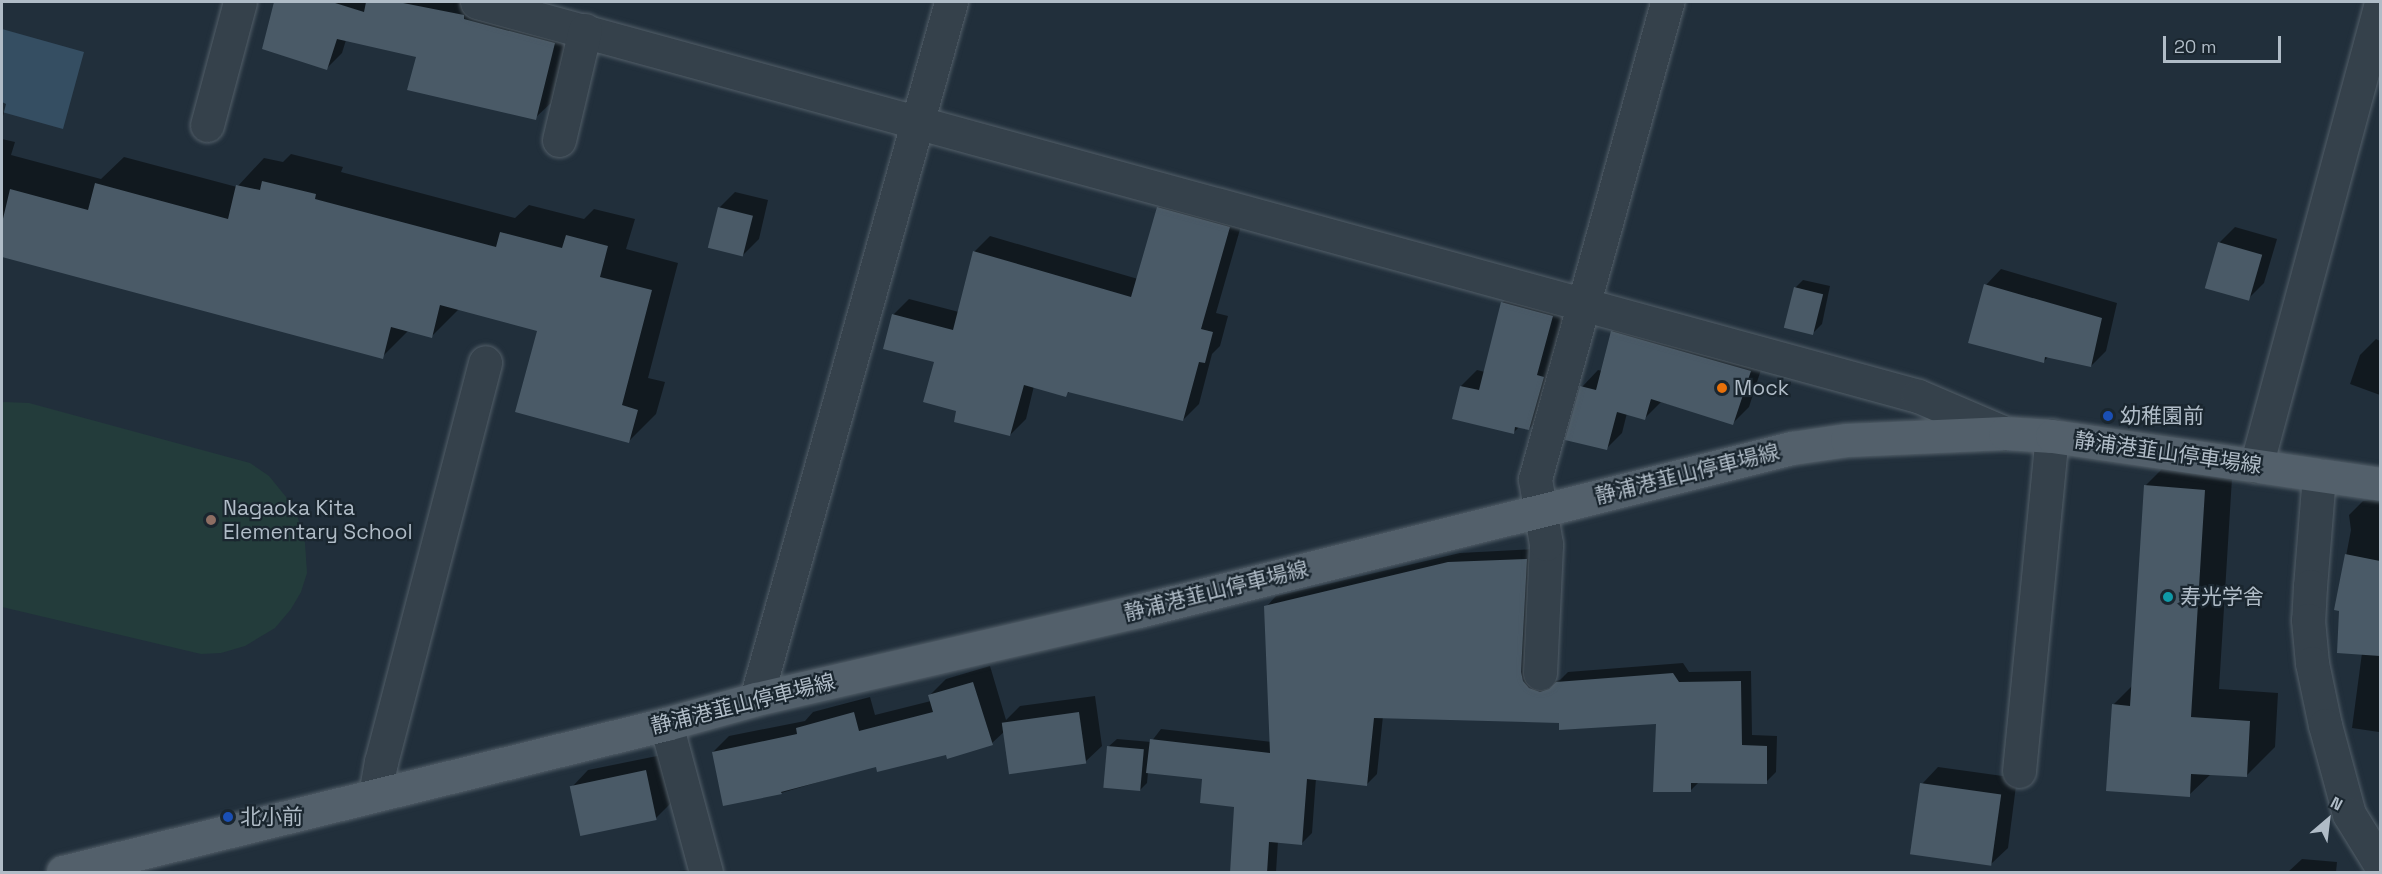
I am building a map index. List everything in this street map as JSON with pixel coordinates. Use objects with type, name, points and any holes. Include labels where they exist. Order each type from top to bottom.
[{"type":"main road","name":"静浦港韮山停車場線","points":[[63,873],[666,724],[756,699],[1138,611],[1792,448],[1847,440],[2005,433],[2052,436],[2380,484]]},
{"type":"street","points":[[207,125],[240,2]]},
{"type":"street","points":[[477,2],[1586,303],[1918,396],[2005,433]]},
{"type":"street","points":[[756,699],[951,2]]},
{"type":"street","points":[[1540,673],[1546,544],[1538,511],[1535,479],[1586,303],[1667,2]]},
{"type":"street","points":[[2256,466],[2380,5]]},
{"type":"street","points":[[559,140],[585,30]]},
{"type":"street","points":[[375,795],[384,751],[485,362]]},
{"type":"street","points":[[2019,771],[2052,436]]},
{"type":"street","points":[[2319,475],[2309,597],[2312,663],[2325,725],[2349,814],[2378,861]]},
{"type":"street","points":[[666,724],[706,873]]},
{"type":"green space","points":[[2,403],[29,403],[250,463],[269,476],[295,508],[305,543],[307,573],[301,592],[291,609],[275,628],[245,646],[221,653],[201,654],[2,607]]},
{"type":"water","points":[[2,29],[84,52],[63,129],[2,112]]},
{"type":"building","points":[[274,2],[332,2],[364,12],[366,2],[398,2],[464,15],[464,19],[555,43],[536,120],[407,90],[416,57],[337,39],[327,70],[262,49]]},
{"type":"building","points":[[262,181],[316,194],[315,199],[496,247],[500,232],[562,248],[566,235],[608,246],[600,277],[652,290],[622,405],[638,410],[629,443],[515,412],[537,331],[440,305],[432,338],[391,327],[383,359],[2,257],[2,223],[10,189],[88,210],[95,183],[228,219],[236,185],[260,190]]},
{"type":"building","points":[[718,207],[753,216],[743,256],[708,248]]},
{"type":"building","points":[[1157,207],[1230,227],[1201,329],[1213,332],[1205,363],[1199,362],[1183,421],[1068,392],[1066,397],[1024,385],[1010,436],[954,422],[956,411],[923,402],[934,362],[883,349],[892,314],[953,330],[973,251],[1131,297]]},
{"type":"building","points":[[2218,242],[2262,255],[2249,301],[2205,288]]},
{"type":"building","points":[[1984,284],[2102,318],[2091,367],[2045,357],[2044,363],[1968,343]]},
{"type":"building","points":[[1794,287],[1823,294],[1813,335],[1784,328]]},
{"type":"building","points":[[1501,302],[1553,316],[1537,375],[1544,377],[1529,430],[1515,427],[1514,434],[1452,419],[1460,386],[1479,390]]},
{"type":"building","points":[[1611,331],[1751,371],[1733,425],[1651,399],[1645,420],[1617,412],[1607,450],[1565,440],[1580,386],[1596,390]]},
{"type":"building","name":"寿光学舎","points":[[2144,485],[2205,490],[2191,717],[2250,721],[2247,777],[2191,774],[2190,797],[2106,791],[2112,704],[2130,706]]},
{"type":"building","points":[[2345,554],[2380,561],[2380,656],[2337,653],[2339,611],[2334,610]]},
{"type":"building","points":[[1527,559],[1521,672],[1523,681],[1529,688],[1540,692],[1549,689],[1556,682],[1673,673],[1679,682],[1741,681],[1742,745],[1767,746],[1767,784],[1691,783],[1691,792],[1653,792],[1656,724],[1559,730],[1559,723],[1374,718],[1367,786],[1307,779],[1302,845],[1269,842],[1267,873],[1230,873],[1234,807],[1200,803],[1202,779],[1146,773],[1150,739],[1270,753],[1264,606],[1448,562]]},
{"type":"building","points":[[973,682],[993,745],[947,759],[946,755],[877,772],[876,767],[781,792],[782,794],[723,806],[712,752],[797,734],[796,728],[854,712],[859,731],[933,712],[928,695]]},
{"type":"building","points":[[1079,712],[1086,763],[1009,774],[1002,723]]},
{"type":"building","points":[[1107,746],[1144,749],[1140,791],[1103,788]]},
{"type":"building","points":[[646,770],[657,820],[580,836],[570,786]]},
{"type":"building","points":[[1920,783],[2001,794],[1991,866],[1910,854]]},
{"type":"place","name":"Mock","points":[[1722,388]]},
{"type":"place","name":"幼稚園前","points":[[2108,416]]},
{"type":"place","name":"Nagaoka Kita Elementary School","points":[[211,520]]},
{"type":"place","name":"寿光学舎","points":[[2168,597]]},
{"type":"place","name":"北小前","points":[[228,817]]}]
